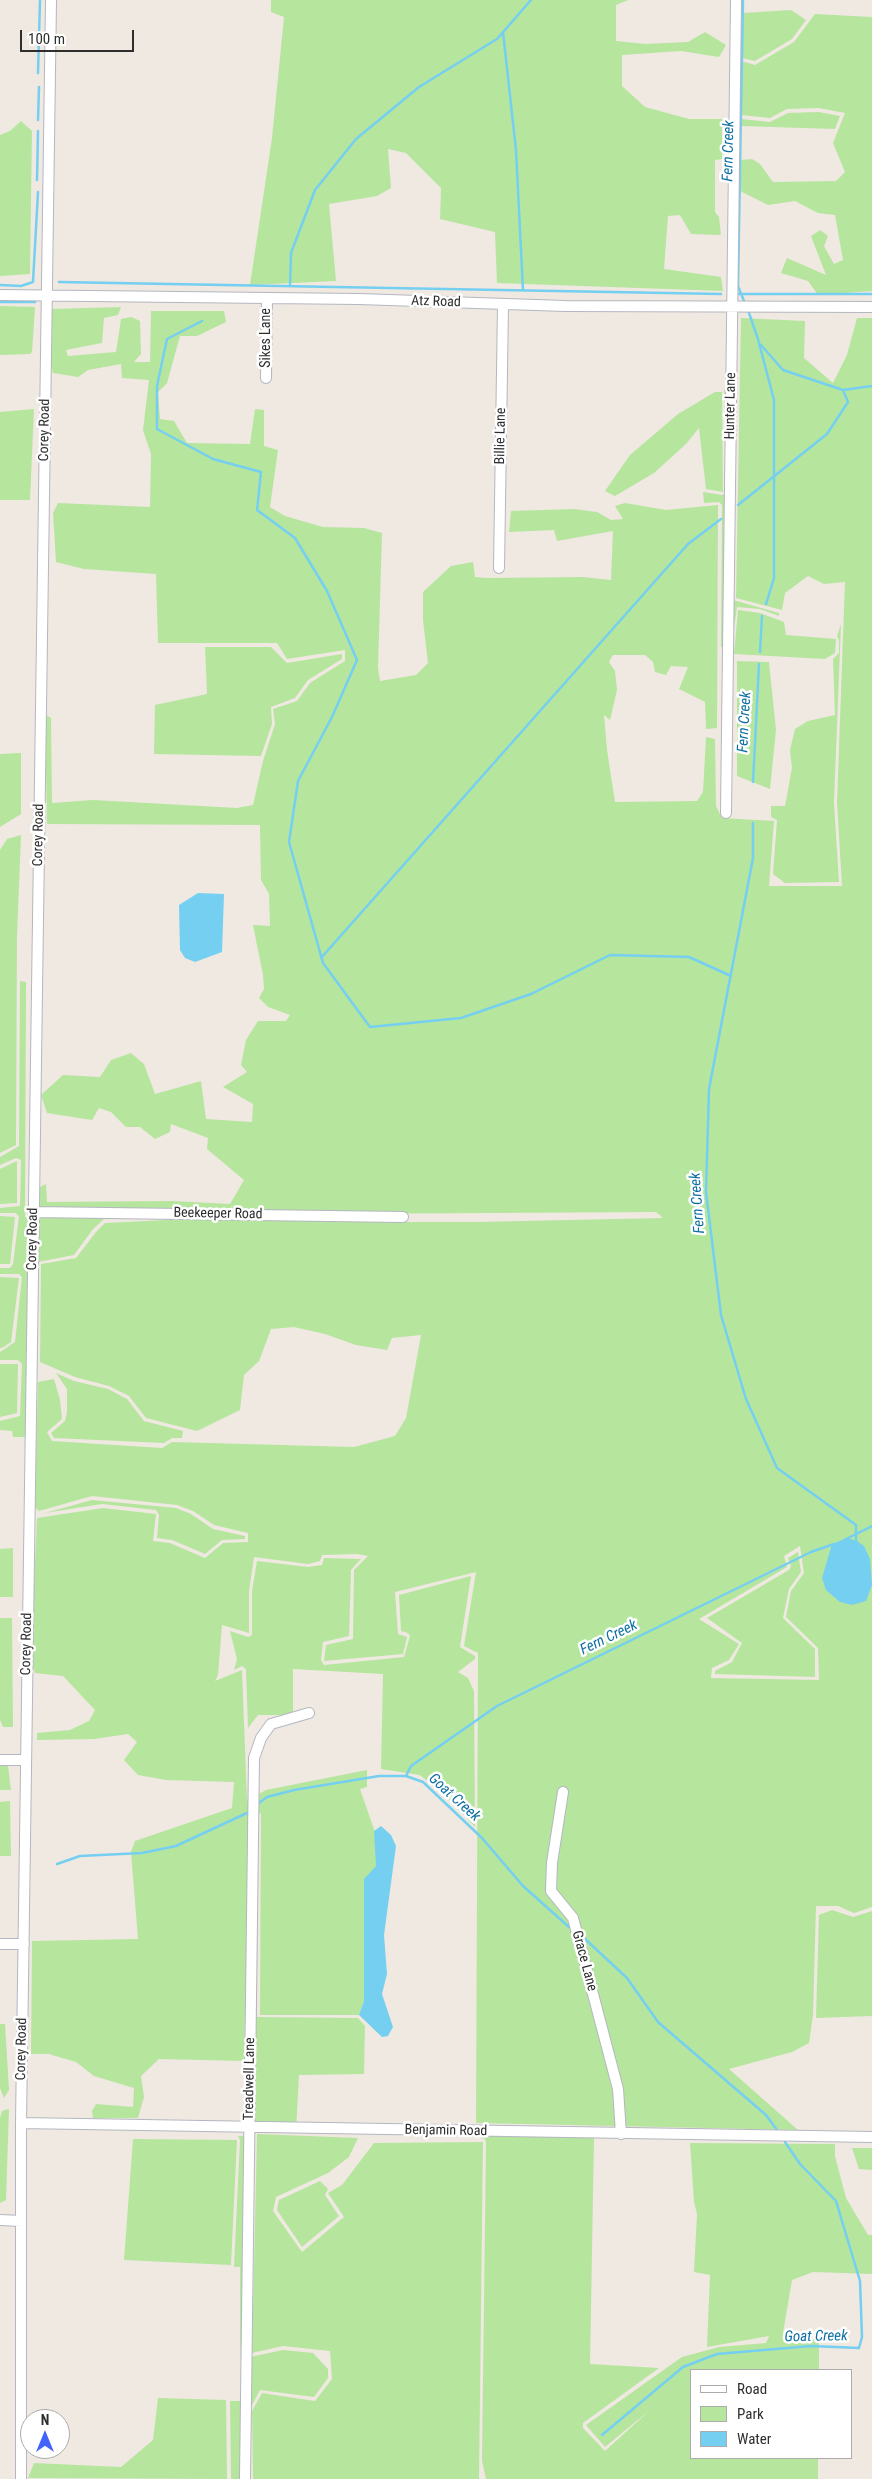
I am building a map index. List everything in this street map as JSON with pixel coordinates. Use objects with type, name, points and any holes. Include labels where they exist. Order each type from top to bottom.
[{"type":"street","name":"Corey Road","points":[[21,2479],[21,2123],[51,0]]},
{"type":"street","name":"Hunter Lane","points":[[726,812],[736,0]]},
{"type":"street","name":"Atz Road","points":[[0,295],[360,299],[503,305],[872,307]]},
{"type":"street","name":"Sikes Lane","points":[[266,378],[267,299]]},
{"type":"street","name":"Billie Lane","points":[[499,568],[503,305]]},
{"type":"street","name":"Beekeeper Road","points":[[34,1212],[403,1217]]},
{"type":"street","name":"Treadwell Lane","points":[[245,2479],[254,1758],[261,1738],[271,1724],[309,1714]]},
{"type":"street","points":[[0,1760],[26,1760]]},
{"type":"street","name":"Grace Lane","points":[[562,1792],[552,1863],[551,1891],[573,1918],[618,2089],[621,2134]]},
{"type":"street","points":[[0,1944],[24,1944]]},
{"type":"street","name":"Benjamin Road","points":[[21,2123],[872,2137]]},
{"type":"street","points":[[0,2220],[21,2221]]},
{"type":"green space","points":[[271,0],[628,0],[616,5],[616,41],[645,44],[688,42],[705,32],[726,45],[719,57],[681,51],[622,55],[622,86],[645,107],[689,119],[722,119],[722,159],[715,160],[715,212],[719,217],[721,235],[691,234],[680,215],[668,216],[664,269],[721,277],[723,291],[497,283],[495,232],[440,219],[441,188],[406,153],[388,149],[391,188],[377,196],[329,204],[336,281],[250,285],[272,138],[284,17],[271,12]]},
{"type":"green space","points":[[791,10],[806,20],[792,39],[755,61],[742,58],[743,13]]},
{"type":"green space","points":[[815,14],[872,17],[872,291],[818,295],[808,281],[781,273],[787,258],[826,275],[811,236],[820,230],[828,236],[824,246],[834,264],[843,260],[835,215],[818,213],[795,201],[768,205],[738,190],[740,160],[752,159],[760,164],[773,182],[836,181],[845,172],[833,143],[845,113],[819,108],[787,109],[770,118],[741,115],[741,61],[755,65],[794,42]]},
{"type":"green space","points":[[819,112],[840,116],[835,129],[741,126],[741,119],[770,122],[788,113]]},
{"type":"green space","points":[[21,121],[32,131],[30,274],[0,276],[0,135],[10,131]]},
{"type":"green space","points":[[0,306],[35,307],[32,352],[30,354],[0,355]]},
{"type":"green space","points":[[121,307],[118,315],[104,318],[102,343],[66,350],[68,356],[116,352],[121,319],[131,317],[140,321],[141,354],[134,362],[150,362],[151,311],[224,311],[226,322],[197,336],[180,336],[167,383],[158,392],[160,419],[174,421],[187,443],[250,444],[255,409],[264,410],[264,446],[278,450],[270,507],[285,516],[323,527],[364,528],[382,533],[378,668],[380,681],[416,675],[428,663],[423,620],[423,592],[451,566],[473,562],[475,577],[582,577],[611,580],[613,531],[557,541],[554,530],[509,532],[511,511],[574,509],[597,512],[611,520],[623,519],[615,506],[625,503],[666,510],[718,505],[717,728],[706,729],[705,702],[679,689],[688,667],[671,666],[666,675],[655,672],[653,662],[645,655],[613,655],[609,662],[615,671],[617,690],[610,720],[604,715],[607,750],[615,802],[697,801],[703,792],[706,737],[715,739],[716,806],[722,818],[774,821],[769,886],[842,886],[837,803],[845,582],[824,584],[808,576],[785,593],[782,610],[736,598],[741,318],[805,321],[804,358],[833,383],[847,355],[857,318],[872,318],[872,1907],[854,1913],[838,1906],[816,1906],[813,2015],[809,2043],[792,2052],[729,2069],[798,2130],[476,2123],[478,1653],[464,1646],[476,1572],[395,1592],[398,1634],[407,1637],[403,1654],[324,1661],[326,1645],[353,1639],[354,1570],[368,1556],[357,1554],[322,1555],[320,1561],[308,1564],[254,1557],[249,1591],[249,1633],[222,1625],[218,1675],[215,1681],[242,1670],[247,1801],[266,1790],[367,1770],[367,1787],[360,1789],[376,1835],[376,1866],[364,1880],[364,2001],[359,2015],[260,2015],[261,1813],[249,1822],[244,2061],[159,2059],[141,2076],[144,2097],[138,2118],[93,2118],[92,2111],[96,2104],[133,2107],[134,2088],[94,2076],[76,2062],[49,2054],[31,2054],[32,1941],[138,1939],[131,1852],[135,1841],[232,1808],[234,1782],[166,1780],[138,1775],[124,1760],[137,1742],[128,1734],[94,1739],[37,1740],[37,1733],[70,1730],[89,1721],[95,1710],[63,1676],[35,1673],[31,1659],[37,1518],[103,1508],[156,1514],[153,1541],[170,1543],[205,1558],[223,1543],[248,1542],[248,1533],[214,1525],[193,1511],[177,1505],[92,1496],[39,1511],[35,1507],[38,1382],[54,1379],[60,1400],[62,1419],[47,1432],[52,1441],[162,1448],[172,1442],[354,1447],[395,1436],[406,1418],[421,1335],[392,1338],[387,1350],[356,1345],[325,1334],[294,1327],[271,1329],[259,1361],[244,1375],[240,1410],[197,1431],[146,1418],[129,1396],[109,1386],[75,1377],[40,1362],[41,1264],[76,1258],[105,1223],[226,1217],[346,1222],[476,1222],[663,1218],[656,1212],[319,1214],[40,1209],[40,1187],[46,1184],[47,1202],[172,1201],[230,1204],[244,1180],[207,1149],[208,1138],[171,1124],[170,1132],[155,1139],[140,1127],[126,1127],[111,1112],[99,1108],[92,1120],[47,1113],[41,1095],[63,1075],[100,1077],[111,1060],[131,1053],[144,1064],[155,1094],[201,1081],[206,1119],[252,1122],[253,1104],[223,1087],[247,1072],[241,1065],[246,1040],[258,1021],[286,1021],[290,1015],[268,1007],[259,998],[264,989],[263,975],[253,925],[270,926],[269,894],[261,880],[260,825],[47,824],[45,714],[51,718],[52,803],[93,800],[237,808],[253,805],[263,761],[275,724],[273,709],[297,701],[310,683],[345,661],[345,650],[287,659],[277,643],[158,643],[156,574],[84,569],[56,562],[53,513],[58,503],[150,507],[151,454],[143,430],[149,380],[122,378],[121,364],[88,370],[78,377],[53,373],[49,359],[52,309]],"holes":[[[800,1546],[804,1573],[791,1591],[786,1617],[818,1648],[819,1680],[711,1678],[712,1668],[729,1660],[739,1644],[699,1619],[787,1567],[784,1556]]]},
{"type":"green space","points":[[737,380],[733,600],[779,613],[779,616],[760,609],[737,607],[731,648],[721,647],[722,505],[719,502],[704,503],[703,492],[722,495],[726,493],[724,389]]},
{"type":"green space","points":[[715,392],[722,392],[723,492],[706,489],[699,428],[686,444],[654,473],[615,496],[605,491],[630,455],[678,414]]},
{"type":"green space","points":[[34,409],[30,500],[0,500],[0,412]]},
{"type":"green space","points":[[738,610],[760,613],[784,622],[786,635],[836,639],[835,653],[825,659],[734,654]]},
{"type":"green space","points":[[841,624],[834,803],[839,882],[785,883],[773,874],[777,820],[771,817],[771,806],[785,806],[792,768],[790,750],[795,729],[808,721],[835,715],[833,659],[839,653],[839,640],[837,636]]},
{"type":"green space","points":[[205,647],[271,647],[287,663],[342,654],[342,659],[308,680],[295,698],[271,707],[272,724],[261,756],[154,754],[155,705],[207,694]]},
{"type":"green space","points":[[737,661],[769,662],[776,730],[770,789],[737,776]]},
{"type":"green space","points":[[21,753],[21,814],[0,827],[0,754]]},
{"type":"green space","points":[[21,835],[17,936],[16,1145],[0,1153],[0,850],[7,839]]},
{"type":"green space","points":[[20,981],[26,982],[25,1217],[29,1218],[26,1437],[13,1437],[12,1431],[0,1430],[0,1421],[20,1416],[22,1364],[18,1360],[0,1360],[0,1352],[15,1342],[22,1277],[19,1274],[0,1274],[0,1268],[10,1268],[13,1264],[19,1216],[15,1213],[0,1213],[0,1208],[20,1206],[21,1160],[16,1158],[0,1165],[0,1157],[19,1146]]},
{"type":"green space","points":[[17,1161],[17,1203],[0,1204],[0,1169]]},
{"type":"green space","points":[[0,1216],[15,1217],[10,1264],[0,1264]]},
{"type":"green space","points":[[37,1218],[104,1219],[93,1229],[74,1255],[38,1262]]},
{"type":"green space","points":[[0,1277],[19,1278],[11,1342],[2,1348],[0,1348]]},
{"type":"green space","points":[[0,1364],[18,1364],[17,1413],[0,1417]]},
{"type":"green space","points":[[56,1373],[74,1381],[108,1389],[127,1399],[144,1421],[183,1431],[182,1438],[172,1438],[164,1443],[54,1438],[51,1433],[65,1421],[67,1412],[67,1389]]},
{"type":"green space","points":[[92,1500],[176,1508],[191,1514],[213,1529],[245,1536],[245,1539],[222,1540],[205,1554],[172,1540],[157,1538],[159,1515],[156,1510],[102,1504],[45,1513]]},
{"type":"green space","points":[[13,1548],[13,1597],[0,1597],[0,1549]]},
{"type":"green space","points":[[798,1552],[801,1572],[789,1589],[783,1618],[815,1649],[815,1677],[715,1674],[715,1671],[732,1662],[742,1643],[707,1618],[789,1570],[791,1566],[788,1558]]},
{"type":"green space","points":[[324,1558],[361,1559],[351,1570],[349,1636],[323,1642],[321,1660],[324,1665],[404,1657],[410,1636],[408,1633],[401,1631],[399,1595],[471,1576],[460,1647],[475,1656],[475,1659],[458,1672],[468,1678],[474,1691],[475,1827],[448,1798],[420,1775],[381,1769],[383,1674],[293,1669],[293,1715],[258,1715],[248,1728],[246,1669],[242,1666],[234,1670],[237,1659],[230,1631],[248,1637],[252,1635],[252,1591],[257,1561],[308,1567],[322,1565]]},
{"type":"green space","points":[[0,1618],[12,1618],[13,1727],[3,1727],[0,1720]]},
{"type":"green space","points":[[0,1766],[8,1766],[11,1790],[0,1790]]},
{"type":"green space","points":[[10,1801],[11,1856],[0,1856],[0,1802]]},
{"type":"green space","points":[[258,1820],[257,2017],[358,2018],[365,2026],[364,2074],[299,2075],[296,2132],[255,2132],[250,2357],[283,2350],[313,2353],[328,2369],[328,2378],[314,2397],[260,2390],[250,2409],[249,2479],[231,2479],[230,2401],[243,2401],[240,2341],[240,2267],[234,2267],[240,2140],[238,2136],[250,2136]]},
{"type":"green space","points":[[832,1910],[853,1917],[872,1911],[872,2016],[816,2018],[819,1915]]},
{"type":"green space","points":[[0,2024],[5,2024],[9,2090],[4,2098],[0,2088]]},
{"type":"green space","points":[[9,2109],[6,2200],[0,2203],[0,2118],[2,2111]]},
{"type":"green space","points":[[480,2127],[776,2133],[783,2140],[698,2139],[698,2135],[594,2137],[590,2364],[659,2368],[583,2423],[583,2428],[605,2451],[650,2410],[605,2447],[586,2425],[682,2357],[719,2347],[766,2343],[769,2336],[707,2347],[710,2275],[694,2272],[697,2214],[694,2202],[690,2143],[835,2144],[835,2156],[846,2198],[868,2235],[872,2235],[872,2274],[813,2272],[792,2280],[783,2333],[819,2340],[819,2369],[690,2369],[690,2459],[818,2459],[818,2479],[486,2479],[482,2461],[486,2142],[485,2139],[481,2138]]},
{"type":"green space","points":[[257,2134],[358,2138],[349,2157],[328,2173],[276,2197],[273,2211],[302,2252],[344,2217],[328,2193],[342,2185],[374,2143],[483,2142],[479,2479],[253,2479],[252,2411],[262,2393],[315,2401],[332,2379],[330,2351],[283,2346],[252,2353]]},
{"type":"green space","points":[[133,2139],[237,2140],[231,2265],[124,2260]]},
{"type":"green space","points":[[852,2148],[872,2148],[872,2170],[859,2169]]},
{"type":"green space","points":[[320,2181],[328,2189],[325,2195],[339,2216],[302,2247],[277,2210],[279,2200]]},
{"type":"green space","points":[[158,2398],[226,2400],[227,2479],[28,2478],[34,2463],[121,2467],[153,2440]]},
{"type":"water","points":[[198,893],[224,894],[222,952],[195,962],[185,958],[180,950],[179,905]]},
{"type":"water","points":[[847,1538],[857,1541],[864,1546],[870,1559],[872,1585],[866,1601],[852,1605],[840,1602],[826,1590],[822,1578],[832,1544]]},
{"type":"water","points":[[381,1826],[391,1835],[396,1846],[384,1935],[387,1974],[382,1994],[393,2027],[388,2036],[382,2037],[359,2015],[364,2001],[364,1879],[376,1866],[374,1831]]},
{"type":"waterway","points":[[38,73],[40,0]]},
{"type":"waterway","points":[[290,286],[291,253],[315,190],[356,139],[419,87],[497,39],[531,0]]},
{"type":"waterway","name":"Fern Creek","points":[[743,0],[738,286],[744,301]]},
{"type":"waterway","points":[[503,32],[516,150],[523,290]]},
{"type":"waterway","points":[[38,120],[39,87]]},
{"type":"waterway","points":[[37,180],[38,131]]},
{"type":"waterway","points":[[0,285],[21,286],[33,282],[38,192]]},
{"type":"waterway","points":[[59,282],[721,294]]},
{"type":"waterway","points":[[737,294],[872,294]]},
{"type":"waterway","points":[[0,302],[35,302]]},
{"type":"waterway","name":"Fern Creek","points":[[749,313],[774,400],[774,578],[766,604]]},
{"type":"waterway","points":[[202,321],[167,339],[157,386],[157,429],[213,459],[261,472],[257,510],[295,538],[327,591],[357,660],[332,717],[298,781],[289,842],[323,963],[370,1027],[461,1018],[531,994],[610,955],[689,957],[731,976]]},
{"type":"waterway","name":"Fern Creek","points":[[761,345],[783,370],[843,390],[872,386]]},
{"type":"waterway","points":[[738,505],[827,434],[848,402],[843,390]]},
{"type":"waterway","points":[[321,958],[688,544],[721,519]]},
{"type":"waterway","name":"Fern Creek","points":[[760,652],[762,616]]},
{"type":"waterway","name":"Fern Creek","points":[[753,782],[759,664]]},
{"type":"waterway","name":"Fern Creek","points":[[753,823],[753,858],[709,1089],[706,1192],[721,1315],[746,1399],[777,1468],[856,1525],[856,1542]]},
{"type":"waterway","name":"Fern Creek","points":[[844,1540],[872,1526]]},
{"type":"waterway","name":"Fern Creek","points":[[406,1776],[411,1766],[497,1706],[811,1552],[834,1544]]},
{"type":"waterway","name":"Goat Creek","points":[[259,1803],[267,1797],[294,1790],[379,1776],[406,1776],[423,1782],[482,1838],[523,1886],[569,1927]]},
{"type":"waterway","name":"Goat Creek","points":[[57,1864],[80,1856],[142,1853],[176,1846],[247,1813]]},
{"type":"waterway","name":"Goat Creek","points":[[584,1938],[627,1978],[658,2022],[766,2115],[777,2130]]},
{"type":"waterway","name":"Goat Creek","points":[[602,2435],[683,2367],[717,2354],[811,2346],[859,2348],[862,2337],[860,2281],[836,2201],[800,2164],[785,2142]]}]
